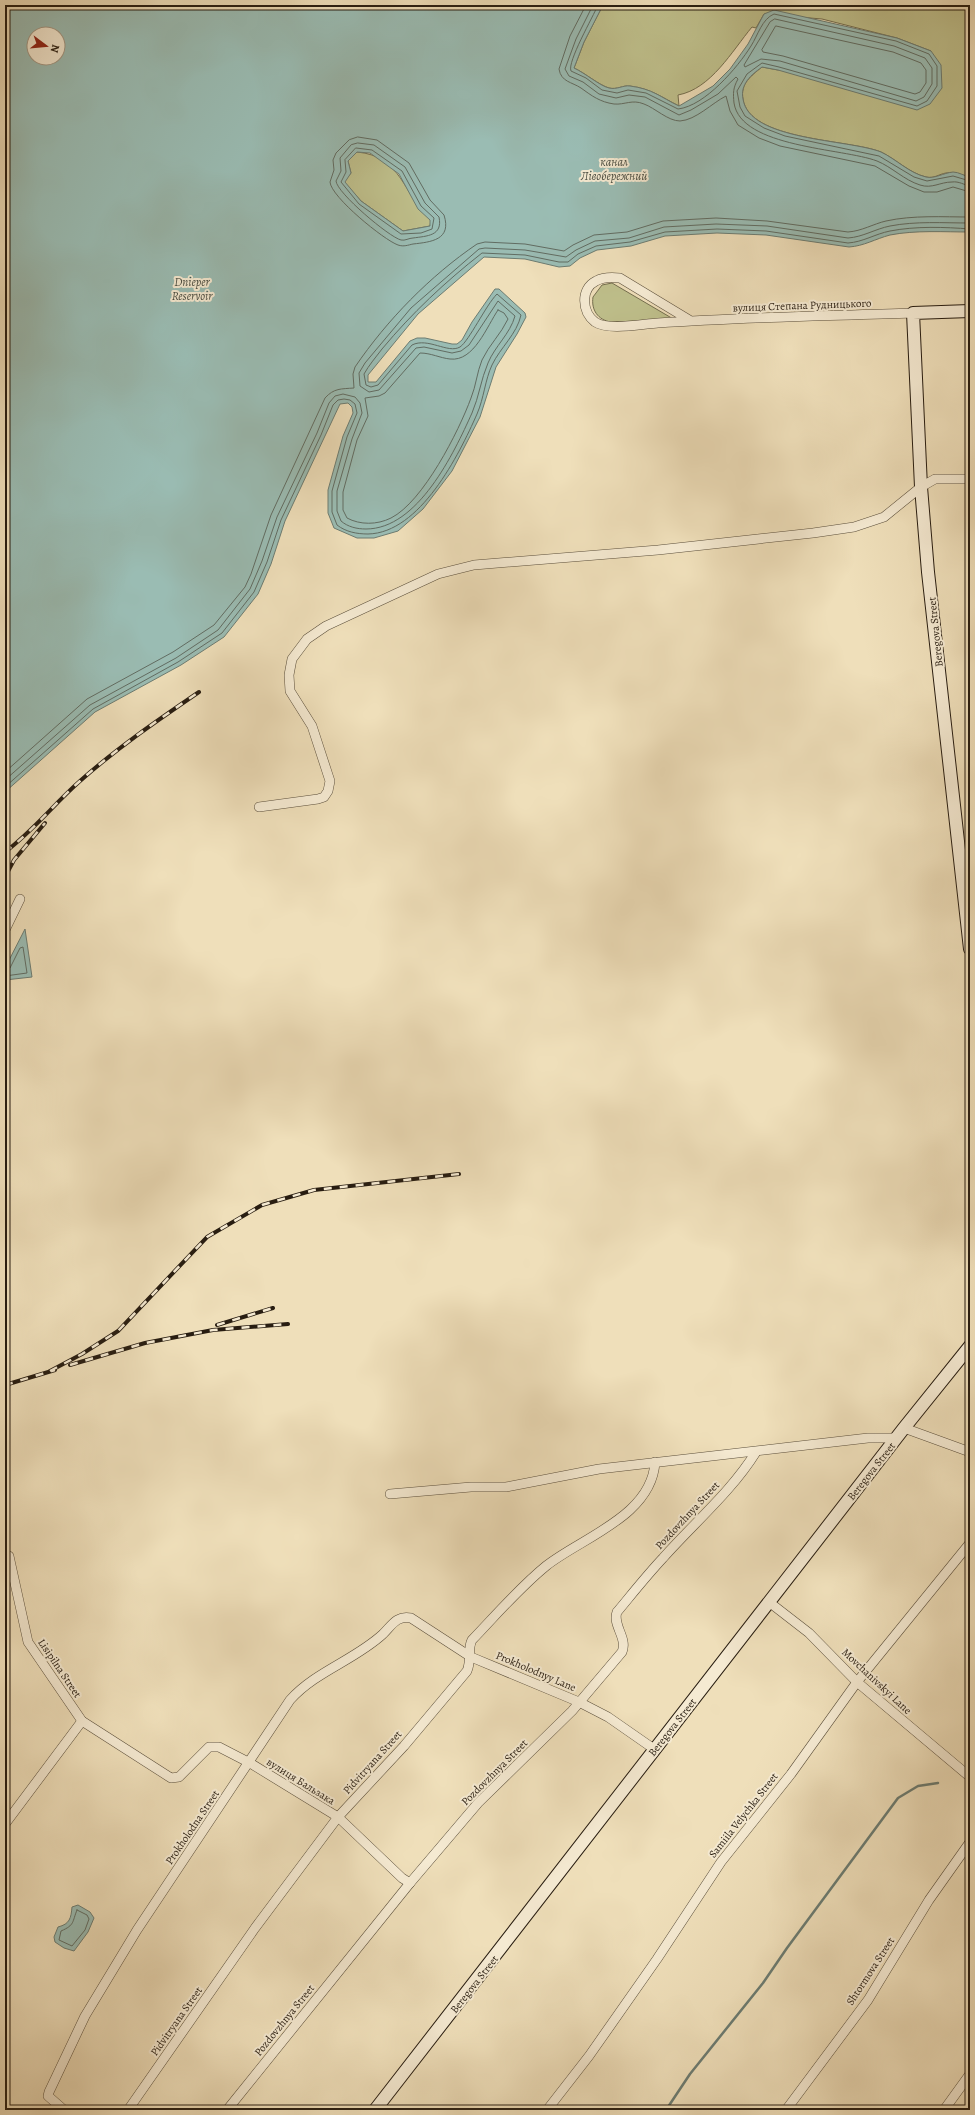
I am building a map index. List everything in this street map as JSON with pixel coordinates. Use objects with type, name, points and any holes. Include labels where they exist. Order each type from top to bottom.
[{"type":"street","name":"вулиця Степана Рудницького","points":[[690,321],[620,278],[611,277],[596,281],[586,291],[584,298],[588,313],[599,324],[606,326],[690,321],[914,313]]},
{"type":"street","points":[[914,313],[970,311]]},
{"type":"street","name":"Beregova Street","points":[[914,313],[921,487],[929,579],[970,949]]},
{"type":"street","points":[[259,807],[318,799],[324,797],[328,791],[330,781],[321,749],[312,726],[290,691],[289,675],[292,660],[306,639],[326,626],[438,574],[474,565],[658,550],[813,533],[854,526],[884,517],[921,487],[935,479],[970,479]]},
{"type":"street","points":[[5,930],[20,899]]},
{"type":"street","name":"Beregova Street","points":[[375,2110],[896,1438],[970,1346]]},
{"type":"street","points":[[904,1428],[970,1452]]},
{"type":"street","points":[[390,1494],[471,1486],[506,1487],[599,1469],[868,1438],[896,1438]]},
{"type":"street","name":"Pozdovzhnya Street","points":[[227,2110],[410,1884],[478,1803],[534,1749],[579,1702],[624,1648],[616,1619],[617,1612],[663,1558],[712,1507],[748,1464],[756,1452]]},
{"type":"street","name":"Pidvitryana Street","points":[[128,2110],[255,1928],[338,1817],[404,1746],[466,1671],[471,1657],[469,1647],[472,1640],[525,1585],[548,1565],[610,1526],[629,1510],[643,1494],[654,1471],[655,1462]]},
{"type":"street","name":"Samiila Velychka Street","points":[[547,2110],[603,2037],[721,1862],[791,1774],[857,1682],[970,1543]]},
{"type":"street","name":"Lisipilna Street","points":[[9,1556],[28,1642],[82,1721],[171,1778]]},
{"type":"street","name":"Movchanivskyi Lane","points":[[769,1602],[809,1633],[857,1682],[970,1777]]},
{"type":"street","name":"Prokholodnyy Lane","points":[[406,1618],[411,1618],[471,1657],[579,1702],[608,1717],[654,1749]]},
{"type":"street","name":"Prokholodna Street","points":[[64,2110],[48,2096],[85,2016],[137,1930],[250,1763],[290,1700],[301,1688],[370,1645],[395,1621],[406,1618]]},
{"type":"street","points":[[5,1824],[82,1721]]},
{"type":"street","name":"вулиця Бальзака","points":[[171,1778],[180,1777],[209,1747],[214,1746],[250,1763],[338,1817],[410,1884]]},
{"type":"street","name":"Shtormova Street","points":[[786,2110],[868,2000],[929,1900],[970,1842]]},
{"type":"street","points":[[944,2110],[970,2074]]},
{"type":"green space","points":[[603,5],[970,5],[970,177],[949,173],[926,177],[908,169],[881,152],[781,131],[763,123],[749,113],[743,99],[743,89],[747,81],[762,67],[778,70],[931,51],[897,38],[822,19],[764,14],[756,28],[752,27],[720,68],[711,77],[690,91],[678,95],[679,106],[656,94],[638,87],[627,86],[609,88],[574,68],[584,42]]},
{"type":"green space","points":[[357,152],[372,155],[384,161],[393,169],[422,210],[431,220],[430,226],[403,231],[361,201],[344,182],[351,173],[348,161]]},
{"type":"green space","points":[[612,283],[675,320],[611,322],[602,319],[594,310],[593,297],[602,285]]},
{"type":"water","name":"Dnieper Reservoir","points":[[5,5],[603,5],[584,42],[574,68],[605,87],[638,87],[651,91],[679,106],[713,86],[730,69],[748,44],[764,14],[774,10],[897,38],[931,51],[941,65],[942,88],[930,104],[917,110],[778,70],[762,67],[747,80],[743,89],[743,99],[749,113],[762,123],[781,131],[881,152],[908,169],[926,177],[933,177],[953,172],[970,177],[970,232],[900,233],[849,247],[766,235],[717,233],[665,236],[631,246],[597,250],[580,258],[570,266],[559,267],[525,259],[484,257],[418,314],[368,375],[368,382],[376,382],[410,341],[417,338],[457,344],[462,340],[472,322],[495,289],[499,289],[525,313],[526,317],[517,334],[496,367],[480,417],[452,471],[423,509],[398,531],[374,538],[357,538],[334,528],[328,513],[328,490],[343,436],[353,413],[352,407],[348,403],[340,404],[285,521],[271,564],[258,594],[224,637],[181,665],[95,712],[5,792]],"holes":[[[357,152],[370,153],[399,174],[418,209],[430,220],[430,226],[403,231],[361,201],[345,182],[351,173],[348,161]]]},
{"type":"water","points":[[25,929],[32,977],[5,980],[5,968]]},
{"type":"water","points":[[78,1905],[90,1912],[94,1918],[88,1932],[74,1951],[64,1948],[55,1942],[54,1937],[58,1927],[62,1926],[69,1920],[72,1907]]},
{"type":"waterway","points":[[666,2110],[690,2074],[763,1983],[787,1948],[898,1798],[918,1786],[938,1783]]},
{"type":"railway","points":[[5,852],[25,835],[70,790],[108,757],[199,692]]},
{"type":"railway","points":[[5,877],[14,860],[45,823]]},
{"type":"railway","points":[[50,1371],[82,1354],[118,1331],[207,1237],[262,1205],[314,1190],[459,1174]]},
{"type":"railway","points":[[217,1325],[273,1308]]},
{"type":"railway","points":[[70,1365],[145,1343],[213,1330],[288,1324]]},
{"type":"railway","points":[[5,1385],[55,1370]]},
{"type":"water label","name":"канал Лівобережний","points":[[614,169]]}]
